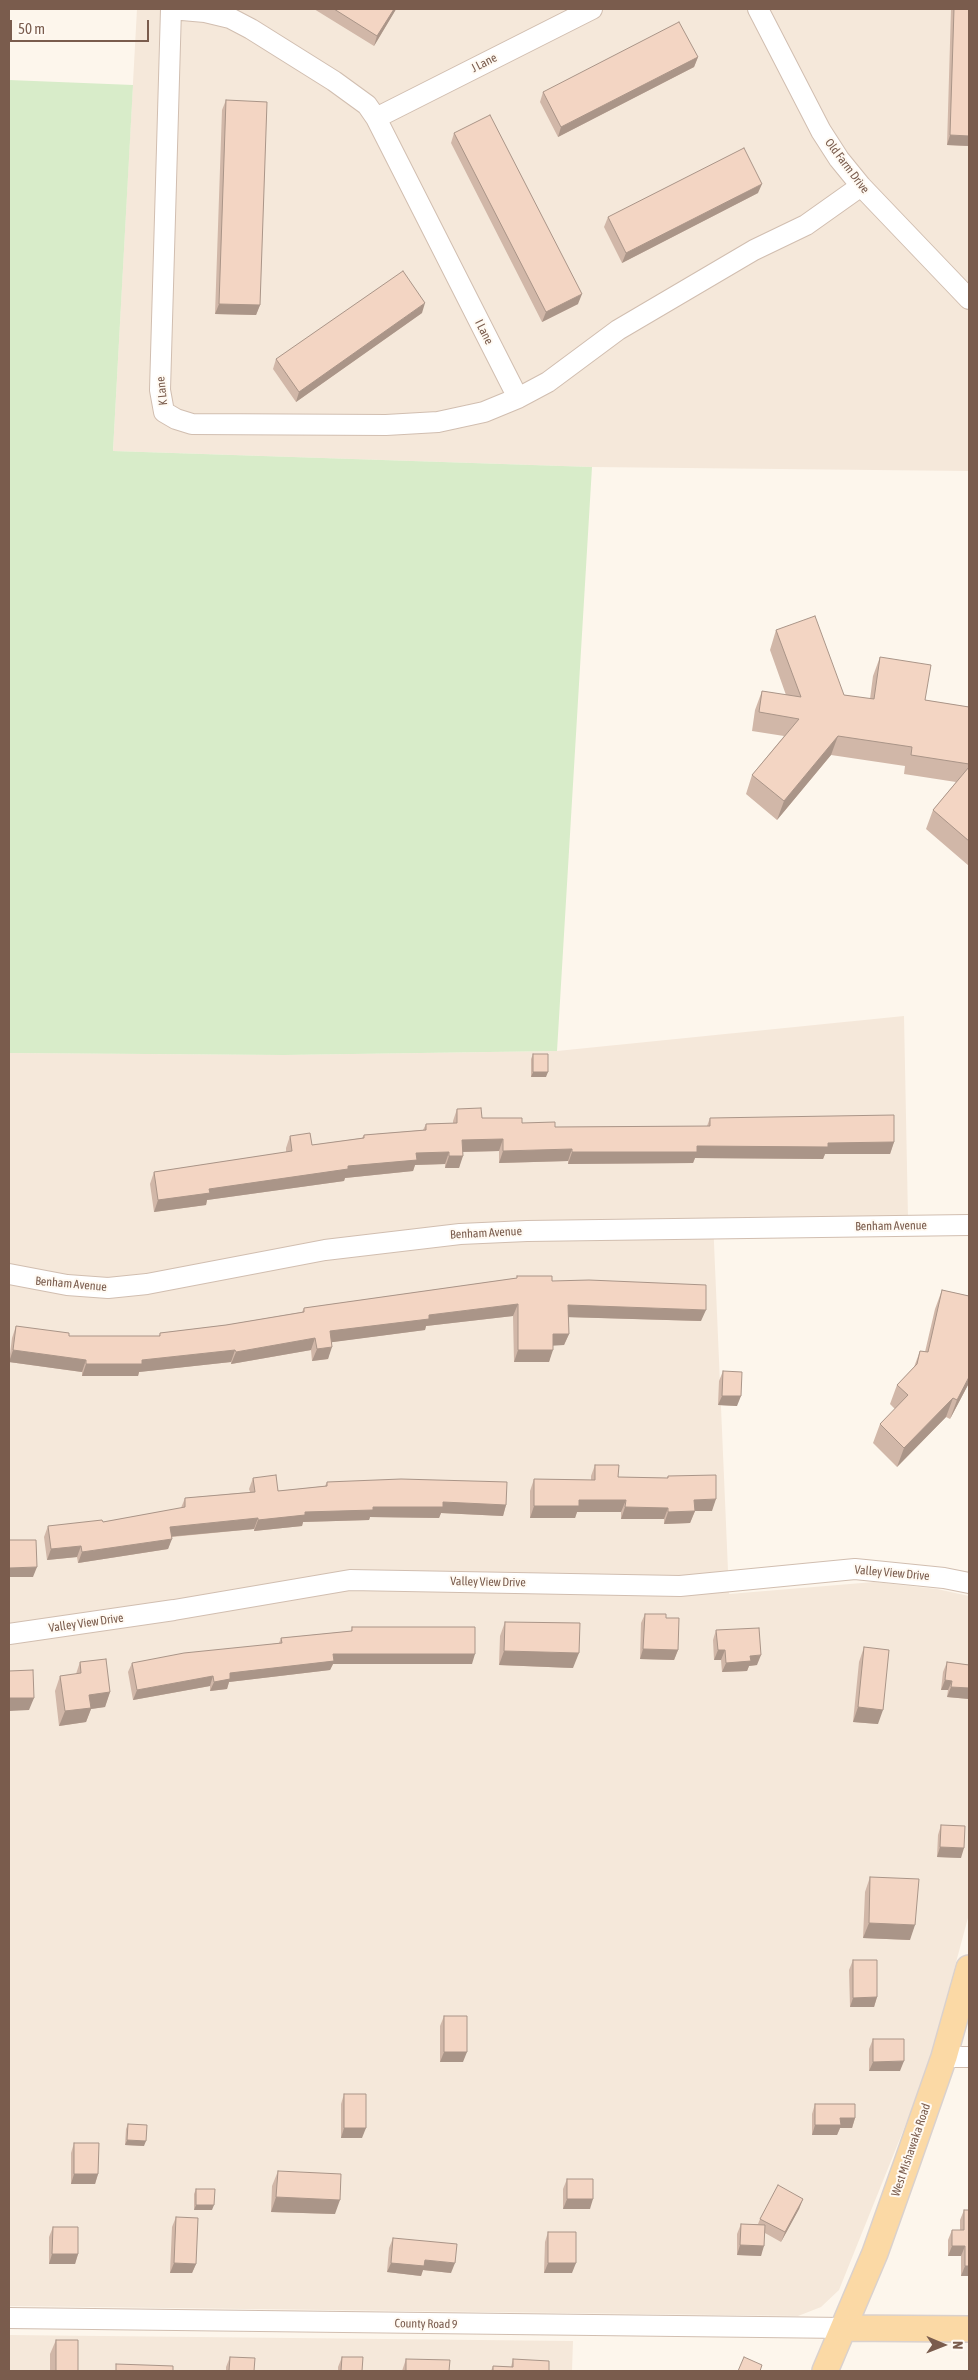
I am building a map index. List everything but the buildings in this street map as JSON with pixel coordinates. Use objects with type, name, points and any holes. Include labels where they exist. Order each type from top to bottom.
[{"type":"main road","name":"West Mishawaka Road","points":[[824,2371],[875,2253],[944,2057],[969,1968]]},
{"type":"main road","points":[[844,2328],[969,2329]]},
{"type":"street","name":"I Lane","points":[[171,9],[205,12],[230,18],[251,29],[367,105],[376,118],[518,398]]},
{"type":"street","name":"K Lane","points":[[171,9],[160,390],[164,412],[176,420],[192,424],[386,425],[447,420],[484,412],[518,398]]},
{"type":"street","name":"J Lane","points":[[376,118],[592,9]]},
{"type":"street","name":"Old Farm Drive","points":[[758,9],[821,131],[861,186],[969,299]]},
{"type":"street","points":[[518,398],[548,382],[618,330],[650,310],[754,250],[806,225],[861,186]]},
{"type":"street","name":"Benham Avenue","points":[[9,1274],[67,1285],[108,1288],[147,1284],[325,1250],[460,1234],[527,1230],[969,1225]]},
{"type":"street","name":"Valley View Drive","points":[[9,1634],[174,1610],[350,1580],[680,1586],[855,1569],[944,1578],[969,1583]]},
{"type":"street","points":[[944,2057],[969,2058]]},
{"type":"street","name":"County Road 9","points":[[9,2318],[844,2328]]},
{"type":"shaded area","points":[[137,9],[969,9],[969,471],[592,467],[113,451]]},
{"type":"shaded area","points":[[904,1016],[908,1218],[713,1220],[729,1594],[874,1582],[937,1589],[969,1596],[969,1914],[926,2074],[839,2290],[821,2307],[798,2316],[9,2306],[9,1053],[284,1055],[557,1051]]},
{"type":"shaded area","points":[[9,2335],[573,2341],[572,2371],[9,2371]]},
{"type":"green space","points":[[9,80],[133,85],[113,451],[592,467],[557,1051],[284,1055],[9,1053]]}]
